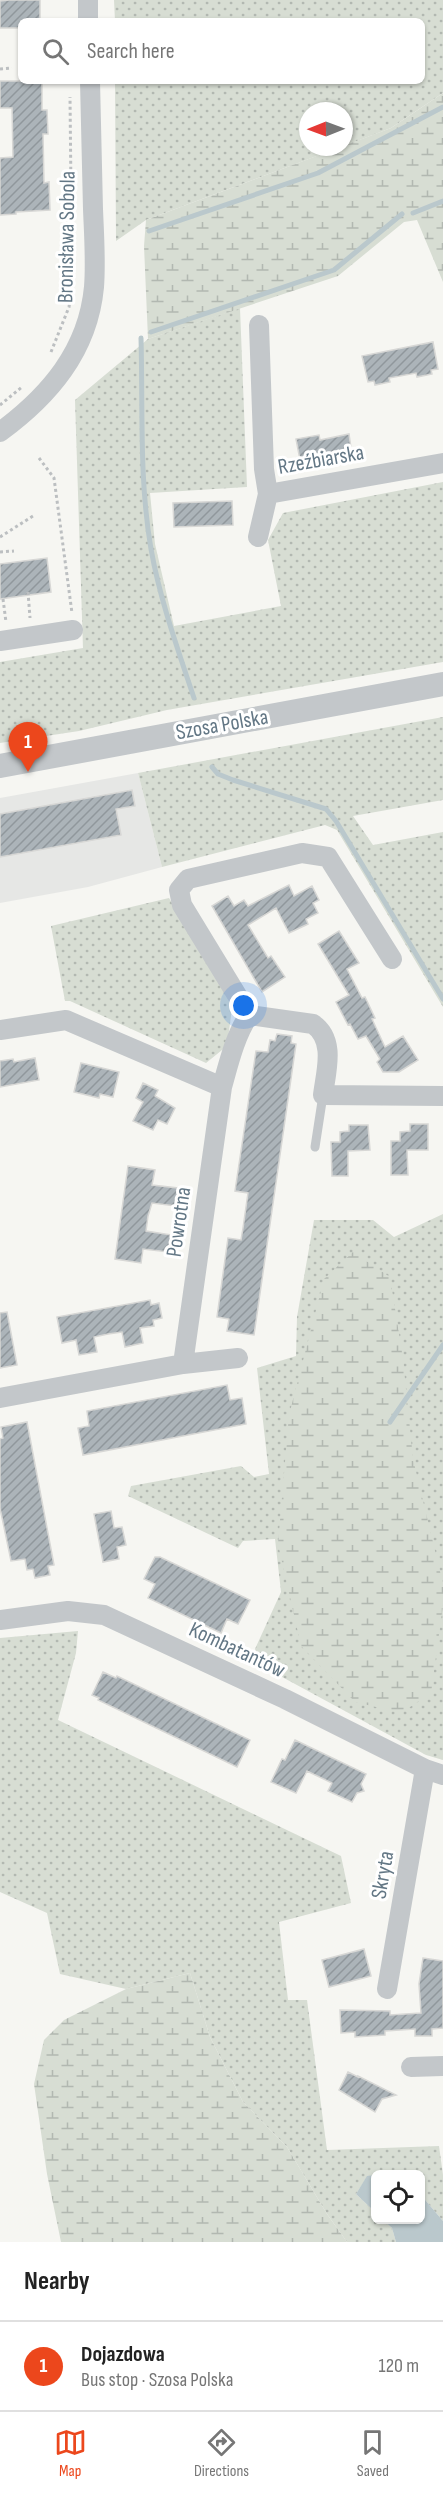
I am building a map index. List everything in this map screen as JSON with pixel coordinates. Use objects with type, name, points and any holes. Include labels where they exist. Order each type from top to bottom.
[{"type":"street","points":[[88,0],[88,18]]},
{"type":"street","name":"Bronisława Sobola","points":[[0,432],[37,403],[57,381],[75,354],[89,316],[94,274],[90,84]]},
{"type":"street","name":"Rzeźbiarska","points":[[260,325],[264,469],[268,494],[443,463]]},
{"type":"street","points":[[258,537],[268,494]]},
{"type":"street","points":[[3,635],[73,625]]},
{"type":"street","name":"Szosa Polska","points":[[0,766],[443,684]]},
{"type":"street","points":[[392,959],[328,857],[302,853],[188,879],[179,890],[182,905],[249,1015],[313,1024],[318,1028],[328,1045],[323,1095],[443,1096]]},
{"type":"street","name":"Powrotna","points":[[183,1364],[222,1087],[236,1046],[237,1033],[249,1015]]},
{"type":"street","points":[[0,1030],[66,1020],[222,1087]]},
{"type":"street","points":[[0,1398],[183,1364],[238,1358]]},
{"type":"street","name":"Kombatantów","points":[[0,1620],[68,1611],[104,1615],[434,1772]]},
{"type":"street","name":"Skryta","points":[[387,1989],[434,1772]]},
{"type":"street","points":[[411,2067],[443,2066]]},
{"type":"lane","points":[[315,1147],[323,1095]]},
{"type":"path","points":[[0,69],[12,68]]},
{"type":"path","points":[[50,355],[69,307],[72,285],[70,97]]},
{"type":"path","points":[[0,405],[28,381]]},
{"type":"path","points":[[39,458],[54,478],[73,625]]},
{"type":"path","points":[[0,537],[33,516]]},
{"type":"path","points":[[0,552],[14,551]]},
{"type":"path","points":[[28,592],[31,626]]},
{"type":"path","points":[[3,598],[3,635]]},
{"type":"shaded area","points":[[138,773],[162,867],[88,887],[0,903],[0,798]]},
{"type":"shaded area","points":[[367,2176],[371,2176],[371,2208],[356,2194]]},
{"type":"shaded area","points":[[425,2200],[443,2221],[443,2242],[396,2242],[392,2228],[388,2224],[425,2224]]},
{"type":"green space","points":[[114,0],[443,0],[443,93],[391,128],[353,143],[353,102],[299,102],[299,156],[317,156],[146,220],[116,241],[115,84],[425,84],[425,18],[115,18]]},
{"type":"green space","points":[[443,93],[443,282],[417,220],[404,222],[338,276],[148,339],[144,246],[146,220],[316,156],[353,156],[353,142],[391,128]]},
{"type":"green space","points":[[240,308],[247,487],[150,493],[155,544],[174,626],[281,606],[268,540],[283,513],[443,482],[443,662],[167,710],[79,731],[0,743],[0,662],[83,648],[75,400],[148,339]]},
{"type":"green space","points":[[443,717],[443,800],[353,816],[373,845],[443,832],[443,1007],[337,830],[325,825],[162,867],[138,773]]},
{"type":"green space","points":[[169,898],[233,1001],[227,1046],[206,1063],[70,1001],[65,1001],[51,926]]},
{"type":"green space","points":[[443,1214],[443,1760],[426,1755],[260,1665],[255,1649],[281,1592],[275,1539],[243,1541],[238,1548],[128,1496],[131,1486],[241,1466],[254,1477],[269,1474],[257,1368],[296,1356],[297,1317],[314,1220],[373,1220],[394,1237]]},
{"type":"green space","points":[[353,1252],[390,1277],[403,1359],[413,1459],[443,1584],[443,1605],[431,1693],[401,1713],[355,1702],[301,1646],[278,1544],[289,1415],[324,1279]]},
{"type":"green space","points":[[78,1631],[76,1653],[58,1720],[341,1856],[351,1903],[279,1922],[288,2000],[307,2000],[327,2150],[439,2146],[443,2175],[443,2221],[425,2200],[425,2170],[371,2170],[371,2176],[367,2177],[356,2194],[371,2208],[371,2224],[388,2224],[392,2228],[396,2242],[347,2242],[327,2214],[287,2147],[243,2102],[210,2037],[190,1973],[126,1989],[60,1974],[47,1913],[0,1892],[0,1638]]},
{"type":"green space","points":[[190,1973],[210,2037],[243,2102],[287,2147],[327,2214],[347,2242],[61,2242],[47,2174],[34,2084],[44,2040],[64,2020],[126,1989]]},
{"type":"building","points":[[40,0],[40,18],[18,18],[18,28],[0,28],[0,1]]},
{"type":"building","points":[[0,81],[42,84],[42,110],[47,110],[48,134],[43,134],[44,183],[49,182],[50,210],[0,215],[0,158],[13,157],[12,108],[0,108]]},
{"type":"building","points":[[433,342],[438,369],[431,370],[432,374],[417,377],[416,373],[389,378],[390,382],[375,385],[374,381],[368,382],[362,356]]},
{"type":"building","points":[[349,434],[352,455],[328,460],[327,455],[300,460],[296,439],[319,435],[320,440]]},
{"type":"building","points":[[232,501],[233,525],[174,527],[173,503]]},
{"type":"building","points":[[47,558],[51,592],[0,599],[0,564]]},
{"type":"building","points":[[132,790],[135,806],[116,809],[121,835],[0,857],[0,814]]},
{"type":"building","points":[[289,885],[294,896],[312,886],[319,900],[313,903],[318,913],[306,919],[308,924],[289,933],[276,908],[248,925],[268,958],[271,956],[285,977],[262,992],[212,906],[228,896],[234,906],[244,900],[248,906]]},
{"type":"building","points":[[339,931],[359,963],[347,969],[362,998],[365,997],[385,1047],[403,1036],[418,1060],[399,1072],[383,1072],[377,1062],[380,1059],[366,1036],[358,1039],[336,1002],[349,995],[318,944]]},
{"type":"building","points":[[277,1034],[292,1036],[291,1043],[296,1044],[254,1335],[227,1331],[229,1319],[217,1317],[228,1238],[241,1240],[243,1228],[248,1193],[235,1191],[256,1051],[268,1052],[270,1040],[275,1041]]},
{"type":"building","points":[[35,1058],[39,1080],[0,1087],[0,1061],[13,1059],[14,1062]]},
{"type":"building","points":[[81,1063],[119,1072],[113,1097],[100,1094],[99,1098],[74,1092]]},
{"type":"building","points":[[143,1083],[158,1090],[155,1096],[175,1108],[167,1124],[158,1120],[153,1130],[133,1121],[143,1102],[136,1098]]},
{"type":"building","points":[[410,1124],[428,1124],[428,1150],[407,1150],[408,1175],[391,1175],[391,1141],[400,1141],[400,1132],[410,1131]]},
{"type":"building","points":[[349,1125],[368,1125],[370,1150],[348,1151],[348,1176],[332,1176],[331,1142],[340,1142],[340,1132],[349,1131]]},
{"type":"building","points":[[128,1166],[155,1170],[152,1185],[178,1188],[176,1206],[152,1203],[148,1216],[146,1231],[172,1235],[169,1252],[143,1249],[141,1263],[115,1259]]},
{"type":"building","points":[[150,1300],[151,1305],[159,1303],[162,1318],[153,1320],[154,1326],[140,1328],[143,1343],[125,1347],[122,1332],[108,1334],[94,1337],[97,1352],[79,1355],[76,1340],[62,1343],[57,1317]]},
{"type":"building","points":[[7,1312],[17,1365],[0,1368],[0,1313]]},
{"type":"building","points":[[227,1385],[230,1400],[242,1398],[246,1424],[83,1455],[78,1428],[89,1426],[87,1411]]},
{"type":"building","points":[[27,1422],[54,1565],[48,1566],[50,1575],[35,1578],[33,1569],[27,1570],[25,1559],[11,1561],[0,1508],[0,1439],[3,1438],[1,1427]]},
{"type":"building","points":[[111,1511],[114,1528],[122,1527],[126,1545],[117,1547],[119,1559],[103,1562],[94,1514]]},
{"type":"building","points":[[155,1557],[160,1557],[250,1600],[238,1624],[227,1619],[221,1633],[148,1598],[155,1584],[144,1579]]},
{"type":"building","points":[[103,1672],[116,1678],[117,1676],[250,1740],[237,1767],[98,1700],[99,1698],[92,1695]]},
{"type":"building","points":[[295,1740],[366,1774],[361,1784],[364,1791],[357,1793],[352,1802],[328,1791],[332,1783],[307,1771],[296,1793],[271,1782],[282,1759],[285,1760]]},
{"type":"building","points":[[364,1949],[371,1976],[329,1987],[322,1960]]},
{"type":"building","points":[[423,1958],[443,1961],[443,2028],[432,2029],[432,2036],[415,2036],[415,2029],[385,2031],[385,2035],[355,2037],[355,2032],[341,2033],[340,2010],[390,2011],[390,2015],[421,2013],[419,1984]]},
{"type":"building","points":[[348,2072],[396,2095],[382,2099],[375,2112],[339,2090]]},
{"type":"waterway","points":[[149,231],[318,173],[443,107]]},
{"type":"waterway","points":[[413,213],[443,201]]},
{"type":"waterway","points":[[151,332],[334,270],[402,214]]},
{"type":"waterway","points":[[141,338],[143,470],[147,523],[164,606],[194,698]]},
{"type":"waterway","points":[[212,767],[218,774],[233,780],[326,809],[336,821],[443,999]]},
{"type":"waterway","points":[[390,1422],[443,1345]]},
{"type":"place","name":"Dojazdowa","points":[[28,772]]}]
